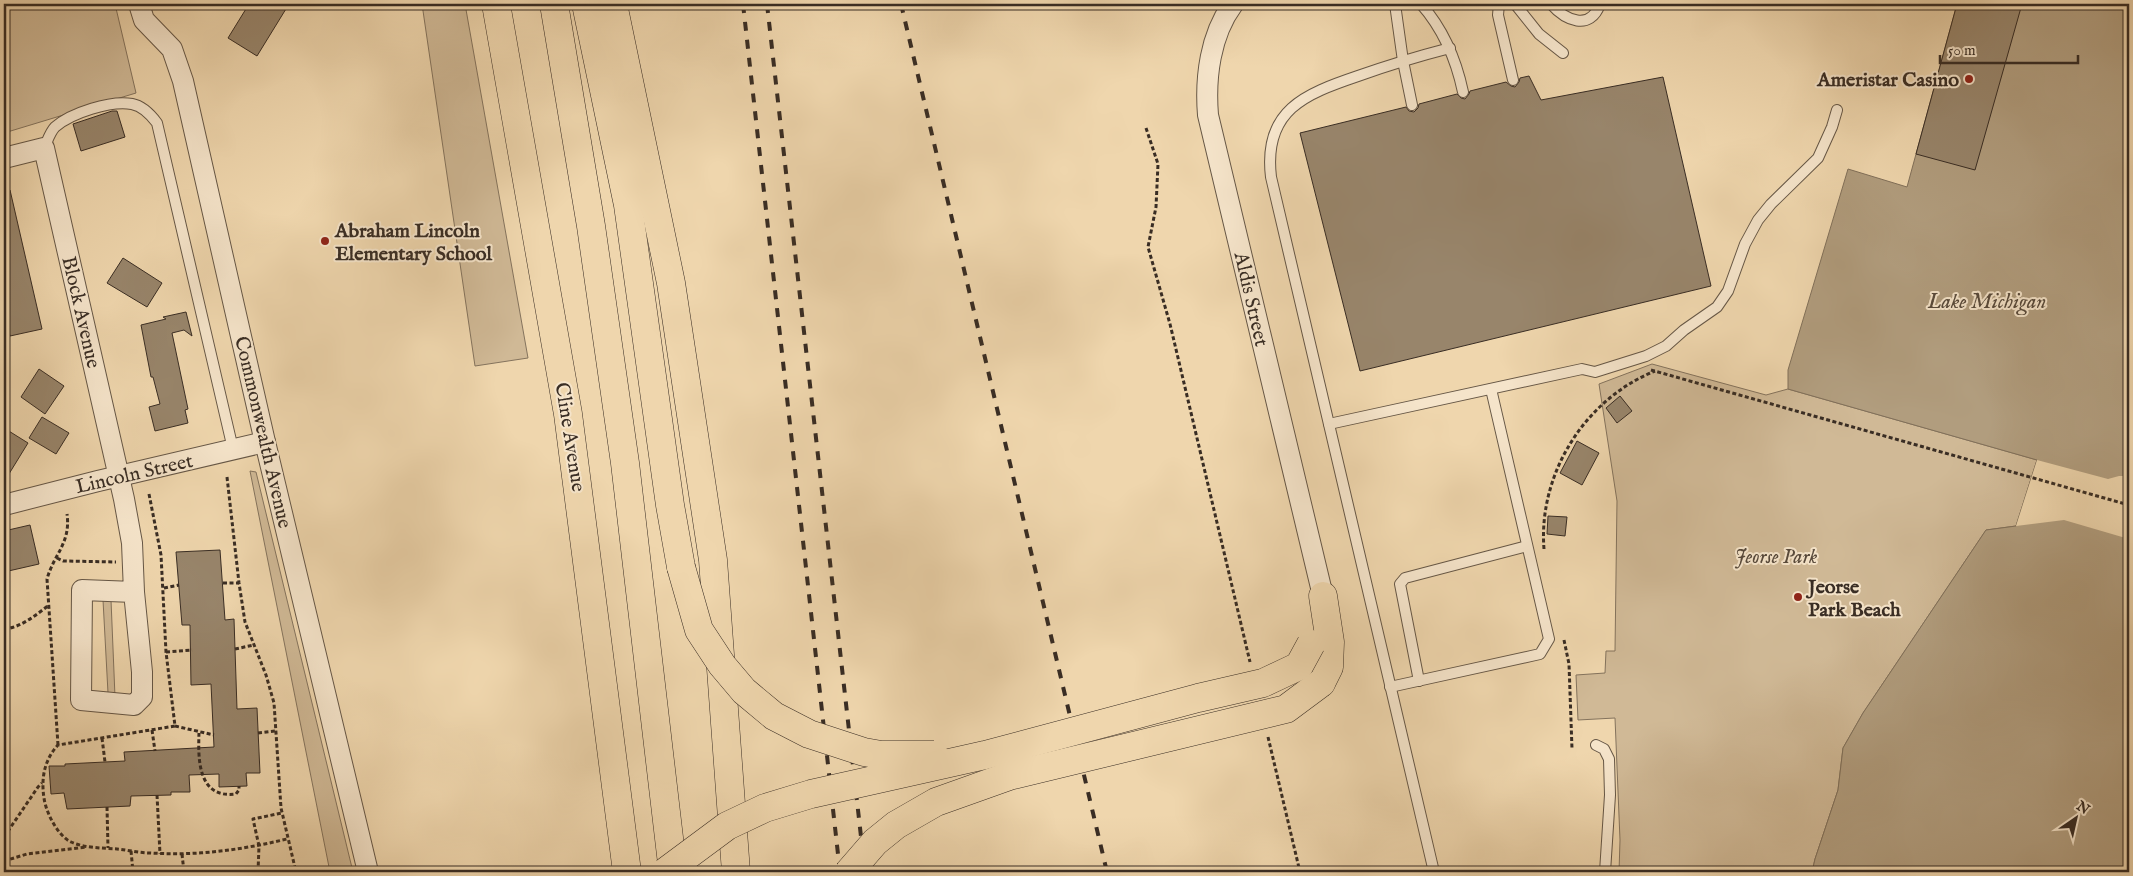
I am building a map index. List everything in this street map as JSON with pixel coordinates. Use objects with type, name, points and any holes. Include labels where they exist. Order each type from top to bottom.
[{"type":"highway","name":"Cline Avenue","points":[[496,4],[568,414],[627,872]]},
{"type":"highway","points":[[554,4],[592,226],[624,463],[673,872]]},
{"type":"highway","points":[[586,4],[628,205],[670,505],[681,567],[699,630],[722,665],[744,691],[774,716],[809,734],[864,752],[881,755],[985,755]]},
{"type":"highway","points":[[613,4],[671,283],[713,560],[736,872]]},
{"type":"highway","points":[[665,872],[727,826],[765,808],[811,794],[985,755],[1198,698],[1263,683],[1300,666],[1311,644],[1323,596]]},
{"type":"highway","points":[[849,872],[875,842],[896,825],[936,802],[1009,776],[1286,709],[1321,683],[1329,667],[1330,642],[1323,596]]},
{"type":"street","name":"Commonwealth Avenue","points":[[138,4],[144,20],[172,49],[183,81],[265,442],[368,872]]},
{"type":"street","name":"Aldis Street","points":[[1233,4],[1220,26],[1208,68],[1206,91],[1208,115],[1323,596]]},
{"type":"street","points":[[4,158],[44,148]]},
{"type":"street","name":"Block Avenue","points":[[44,148],[120,476],[132,543],[134,592],[142,672],[142,697],[134,705],[81,700],[82,590],[134,592]]},
{"type":"street","name":"Lincoln Street","points":[[4,505],[265,442]]},
{"type":"lane","points":[[1395,4],[1412,105]]},
{"type":"lane","points":[[1421,4],[1441,30],[1450,48],[1458,68],[1463,92]]},
{"type":"lane","points":[[1499,4],[1498,15],[1513,80]]},
{"type":"lane","points":[[1516,4],[1545,40],[1564,53]]},
{"type":"lane","points":[[1551,4],[1557,12],[1577,21],[1585,20],[1592,16],[1600,4]]},
{"type":"lane","points":[[1434,872],[1271,177],[1271,148],[1280,123],[1300,100],[1321,89],[1403,60],[1450,48]]},
{"type":"lane","points":[[44,148],[53,129],[68,117],[107,105],[133,104],[148,112],[157,122],[234,450]]},
{"type":"lane","points":[[1329,424],[1582,369],[1595,372],[1627,363],[1666,346],[1684,330],[1710,313],[1723,300],[1745,244],[1758,220],[1771,204],[1818,158],[1825,145],[1837,110]]},
{"type":"lane","points":[[1390,687],[1540,654],[1549,639],[1491,388]]},
{"type":"lane","points":[[1419,681],[1400,584],[1405,578],[1528,546]]},
{"type":"lane","points":[[1596,745],[1604,749],[1609,759],[1610,795],[1605,872]]},
{"type":"path","points":[[1146,128],[1158,164],[1156,207],[1148,247],[1170,324],[1252,670]]},
{"type":"path","points":[[1627,363],[2129,505]]},
{"type":"path","points":[[1545,557],[1543,536],[1547,500],[1554,477],[1568,446],[1594,412],[1638,378],[1656,371]]},
{"type":"path","points":[[226,477],[245,622],[266,675],[274,704],[282,813],[296,872]]},
{"type":"path","points":[[149,494],[161,556],[166,652],[174,726]]},
{"type":"path","points":[[67,514],[66,540],[50,568],[47,579],[58,745],[46,763],[42,783],[44,804],[64,838],[73,843],[89,846],[160,854],[228,851],[287,839]]},
{"type":"path","points":[[57,558],[63,561],[120,562]]},
{"type":"path","points":[[223,584],[239,583]]},
{"type":"path","points":[[164,588],[180,585]]},
{"type":"path","points":[[4,629],[10,629],[23,623],[49,604]]},
{"type":"path","points":[[1563,638],[1570,664],[1572,749]]},
{"type":"path","points":[[235,649],[254,644]]},
{"type":"path","points":[[166,652],[192,650]]},
{"type":"path","points":[[58,745],[174,726],[214,735]]},
{"type":"path","points":[[1266,728],[1300,872]]},
{"type":"path","points":[[152,730],[155,751]]},
{"type":"path","points":[[258,733],[275,731]]},
{"type":"path","points":[[199,733],[202,776],[210,789],[230,795],[236,794],[239,786]]},
{"type":"path","points":[[102,738],[105,762]]},
{"type":"path","points":[[4,837],[42,783]]},
{"type":"path","points":[[157,795],[160,854]]},
{"type":"path","points":[[108,807],[108,848]]},
{"type":"path","points":[[258,872],[259,846],[253,819],[282,813]]},
{"type":"path","points":[[4,861],[27,854],[89,846]]},
{"type":"path","points":[[131,851],[133,872]]},
{"type":"path","points":[[182,854],[184,872]]},
{"type":"green space","points":[[4,4],[115,4],[136,93],[4,133]]},
{"type":"green space","points":[[422,4],[465,4],[528,358],[475,366]]},
{"type":"green space","name":"Jeorse Park","points":[[1652,364],[1766,395],[1788,389],[2037,460],[2016,526],[1986,530],[1863,713],[1843,748],[1838,790],[1812,872],[1619,872],[1620,840],[1615,718],[1578,720],[1576,675],[1605,673],[1606,651],[1615,651],[1617,501],[1599,384]]},
{"type":"green space","points":[[250,471],[256,472],[353,872],[330,872]]},
{"type":"green space","points":[[103,600],[111,600],[115,697],[108,693]]},
{"type":"water","name":"Lake Michigan","points":[[1957,4],[2129,4],[2129,872],[1812,872],[1838,790],[1843,748],[1863,713],[1986,530],[2016,526],[2037,460],[1788,389],[1788,370],[1848,169],[1907,187]]},
{"type":"pier","points":[[2037,460],[2108,479],[2129,476],[2129,539],[2064,520],[2016,526]]},
{"type":"building","points":[[249,4],[289,4],[257,56],[228,38]]},
{"type":"building","name":"Ameristar Casino","points":[[1957,4],[2022,4],[1975,170],[1916,154]]},
{"type":"building","points":[[1529,76],[1541,100],[1663,77],[1711,286],[1360,371],[1300,133],[1406,107],[1409,111],[1414,112],[1419,104],[1457,94],[1465,99],[1470,91],[1506,82],[1515,87],[1520,78]]},
{"type":"building","points":[[117,111],[125,137],[81,151],[73,124]]},
{"type":"building","points":[[10,190],[42,329],[10,336],[4,311],[4,191]]},
{"type":"building","points":[[123,258],[162,283],[147,307],[107,283]]},
{"type":"building","points":[[186,312],[192,336],[184,330],[172,333],[188,409],[185,410],[188,423],[155,431],[149,407],[160,404],[153,377],[151,377],[141,325],[166,319],[163,317]]},
{"type":"building","points":[[39,369],[64,386],[45,414],[21,397]]},
{"type":"building","points":[[1620,396],[1632,411],[1617,423],[1606,408]]},
{"type":"building","points":[[42,417],[69,433],[56,454],[29,438]]},
{"type":"building","points":[[4,428],[28,443],[4,482]]},
{"type":"building","points":[[1577,441],[1599,453],[1582,485],[1560,473]]},
{"type":"building","points":[[1548,516],[1567,517],[1565,536],[1547,534]]},
{"type":"building","points":[[30,525],[39,564],[4,572],[4,531]]},
{"type":"building","points":[[220,550],[225,620],[234,619],[237,709],[257,708],[260,773],[246,773],[247,786],[219,787],[219,774],[189,775],[190,792],[171,792],[171,795],[131,796],[130,806],[67,809],[64,793],[51,794],[49,766],[125,761],[124,752],[214,747],[211,684],[191,685],[190,625],[182,625],[176,552]]},
{"type":"railway","points":[[743,4],[840,872]]},
{"type":"railway","points":[[767,4],[865,872]]},
{"type":"railway","points":[[901,4],[1107,872]]},
{"type":"place","name":"Ameristar Casino","points":[[1969,79]]},
{"type":"place","name":"Abraham Lincoln Elementary School","points":[[325,241]]},
{"type":"place","name":"Jeorse Park Beach","points":[[1798,597]]}]
